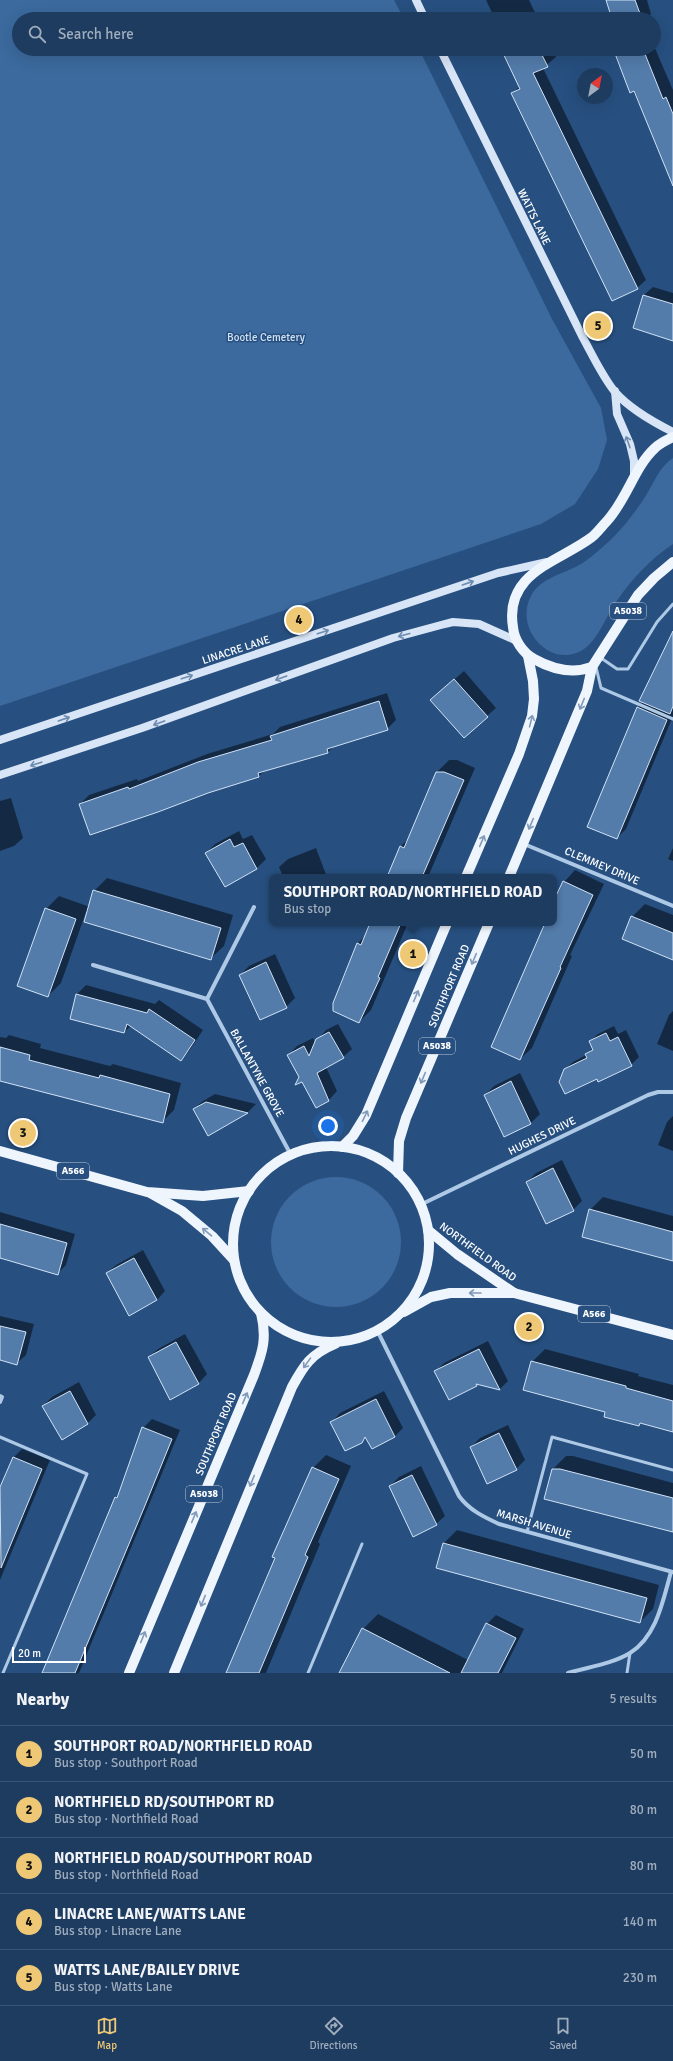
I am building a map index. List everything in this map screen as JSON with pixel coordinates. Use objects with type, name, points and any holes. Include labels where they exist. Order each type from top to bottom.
[{"type":"main road","points":[[467,874],[519,754],[530,722],[534,699],[533,681],[528,656],[518,641],[513,629],[512,617],[514,604],[524,582],[533,572],[548,562],[594,536],[620,505],[644,460],[656,447],[673,437]]},
{"type":"main road","name":"A5038","points":[[510,874],[587,691],[595,662],[638,595],[654,578],[673,562]]},
{"type":"main road","points":[[528,656],[543,664],[569,671],[582,671],[595,662]]},
{"type":"main road","points":[[342,1147],[354,1136],[366,1115],[446,926]]},
{"type":"main road","name":"SOUTHPORT ROAD","points":[[398,1173],[399,1141],[406,1118],[488,926]]},
{"type":"main road","points":[[174,1673],[292,1387],[310,1358],[322,1349],[339,1342],[356,1339],[387,1325],[400,1314],[414,1296],[424,1276],[429,1253],[428,1230],[420,1205],[411,1187],[398,1173],[372,1155],[342,1147],[325,1146],[307,1149],[291,1155],[275,1164],[260,1176],[249,1191],[238,1213],[234,1230],[234,1260],[239,1279],[248,1297],[261,1313],[278,1326],[297,1336],[317,1341],[339,1342]]},
{"type":"main road","name":"A566","points":[[0,1151],[147,1192],[203,1196],[249,1191]]},
{"type":"main road","name":"A566","points":[[147,1192],[182,1211],[212,1236],[234,1260]]},
{"type":"main road","name":"NORTHFIELD ROAD","points":[[428,1230],[457,1254],[514,1293]]},
{"type":"main road","name":"NORTHFIELD ROAD","points":[[400,1314],[431,1297],[450,1293],[514,1293],[673,1335]]},
{"type":"main road","name":"SOUTHPORT ROAD","points":[[129,1673],[254,1375],[264,1344],[265,1330],[261,1313]]},
{"type":"street","points":[[416,0],[422,12]]},
{"type":"street","name":"WATTS LANE","points":[[443,56],[582,336],[615,391],[629,405],[673,432]]},
{"type":"street","name":"WATTS LANE","points":[[615,391],[617,414],[630,444],[634,461],[634,480]]},
{"type":"street","name":"LINACRE LANE","points":[[0,740],[498,573],[548,562]]},
{"type":"street","points":[[0,775],[142,728],[393,638],[453,622],[479,624],[518,641]]},
{"type":"street","name":"CLEMMEY DRIVE","points":[[523,844],[673,906]]},
{"type":"street","points":[[93,965],[207,999],[254,906]]},
{"type":"street","name":"BALLANTYNE GROVE","points":[[207,999],[291,1155]]},
{"type":"street","name":"HUGHES DRIVE","points":[[420,1205],[648,1095],[658,1092],[673,1092]]},
{"type":"street","name":"MARSH AVENUE","points":[[377,1330],[459,1496],[465,1504],[486,1518],[527,1532],[672,1572]]},
{"type":"street","points":[[0,1402],[1,1397]]},
{"type":"street","points":[[568,1673],[630,1653],[647,1636],[653,1626],[672,1572]]},
{"type":"lane","points":[[595,662],[617,669],[628,669],[657,622],[673,604]]},
{"type":"lane","points":[[595,662],[601,688],[673,719]]},
{"type":"lane","points":[[0,1437],[87,1474],[3,1673]]},
{"type":"lane","points":[[527,1532],[552,1437],[673,1470]]},
{"type":"lane","points":[[308,1673],[362,1544]]},
{"type":"lane","points":[[627,1673],[630,1653]]},
{"type":"green space","name":"Bootle Cemetery","points":[[0,0],[394,0],[400,12],[12,12],[12,56],[422,56],[552,319],[601,408],[607,440],[598,469],[575,504],[541,524],[0,706]]},
{"type":"green space","points":[[673,458],[673,544],[656,556],[628,586],[616,602],[597,635],[587,647],[581,651],[569,655],[557,654],[546,649],[537,642],[531,632],[527,620],[527,608],[531,596],[540,585],[584,562],[611,540],[636,510],[660,471]]},
{"type":"green space","points":[[342,1177],[367,1184],[382,1196],[394,1211],[400,1229],[400,1255],[394,1273],[382,1288],[367,1300],[349,1306],[330,1307],[305,1300],[290,1288],[278,1273],[272,1255],[271,1236],[278,1211],[290,1196],[305,1184],[323,1178]]},
{"type":"building","points":[[606,0],[635,0],[639,12],[610,12]]},
{"type":"building","points":[[504,56],[542,56],[548,67],[533,73],[638,289],[612,301],[511,93],[520,89]]},
{"type":"building","points":[[616,56],[646,56],[663,99],[666,97],[673,114],[673,186],[634,91],[630,93]]},
{"type":"building","points":[[643,295],[673,304],[673,341],[633,328]]},
{"type":"building","points":[[673,631],[673,706],[670,714],[639,701]]},
{"type":"building","points":[[454,679],[488,717],[464,738],[430,700]]},
{"type":"building","points":[[379,701],[388,730],[327,749],[328,753],[258,773],[259,777],[208,793],[90,835],[79,804],[128,787],[129,789],[198,762],[272,740],[270,736]]},
{"type":"building","points":[[637,707],[667,720],[617,839],[587,827]]},
{"type":"building","points":[[436,772],[444,772],[464,780],[423,874],[388,874],[400,846],[404,848]]},
{"type":"building","points":[[230,839],[234,847],[243,843],[257,869],[225,887],[205,853]]},
{"type":"building","points":[[563,881],[593,895],[520,1060],[491,1047],[544,926],[557,926],[557,894]]},
{"type":"building","points":[[93,890],[221,928],[211,960],[84,922]]},
{"type":"building","points":[[45,908],[76,919],[48,997],[17,986]]},
{"type":"building","points":[[631,916],[673,933],[673,960],[622,939]]},
{"type":"building","points":[[369,926],[400,926],[378,977],[380,978],[359,1023],[333,1011],[333,1003],[357,943],[361,945]]},
{"type":"building","points":[[266,962],[287,1008],[260,1020],[239,975]]},
{"type":"building","points":[[76,994],[147,1013],[149,1009],[195,1040],[181,1061],[127,1024],[124,1033],[70,1019]]},
{"type":"building","points":[[329,1032],[344,1058],[317,1073],[329,1101],[316,1108],[302,1082],[295,1085],[299,1077],[287,1055],[304,1046],[309,1056],[316,1039]]},
{"type":"building","points":[[606,1033],[610,1041],[618,1037],[632,1066],[598,1082],[597,1079],[565,1094],[559,1082],[564,1069],[587,1058],[585,1054],[593,1050],[589,1041]]},
{"type":"building","points":[[0,1047],[30,1055],[29,1060],[99,1078],[100,1075],[170,1094],[163,1123],[0,1081]]},
{"type":"building","points":[[511,1081],[531,1124],[504,1137],[484,1095]]},
{"type":"building","points":[[206,1102],[248,1113],[208,1136],[193,1109]]},
{"type":"building","points":[[553,1168],[574,1211],[546,1224],[526,1182]]},
{"type":"building","points":[[589,1209],[673,1232],[673,1261],[582,1237]]},
{"type":"building","points":[[0,1224],[67,1243],[58,1275],[0,1258]]},
{"type":"building","points":[[134,1258],[157,1300],[129,1316],[106,1273]]},
{"type":"building","points":[[0,1326],[26,1332],[17,1365],[0,1360]]},
{"type":"building","points":[[176,1342],[199,1384],[170,1400],[148,1357]]},
{"type":"building","points":[[479,1349],[500,1390],[476,1384],[477,1386],[449,1400],[434,1371]]},
{"type":"building","points":[[531,1361],[626,1386],[626,1388],[673,1401],[673,1432],[640,1423],[639,1426],[604,1417],[605,1412],[523,1390]]},
{"type":"building","points":[[70,1391],[88,1424],[62,1440],[42,1406]]},
{"type":"building","points":[[376,1399],[395,1437],[372,1449],[365,1437],[362,1443],[345,1451],[330,1422]]},
{"type":"building","points":[[142,1427],[172,1439],[144,1508],[75,1673],[42,1673],[115,1497],[117,1498]]},
{"type":"building","points":[[499,1433],[517,1470],[487,1484],[470,1447]]},
{"type":"building","points":[[13,1457],[42,1469],[1,1568],[0,1487]]},
{"type":"building","points":[[312,1467],[339,1479],[305,1555],[308,1557],[259,1673],[226,1673],[275,1558],[272,1557]]},
{"type":"building","points":[[552,1469],[560,1469],[673,1498],[673,1532],[544,1499]]},
{"type":"building","points":[[412,1475],[437,1525],[413,1537],[389,1486]]},
{"type":"building","points":[[443,1543],[647,1598],[640,1623],[436,1568]]},
{"type":"building","points":[[486,1623],[516,1638],[498,1673],[461,1673]]},
{"type":"building","points":[[362,1628],[450,1673],[339,1673]]},
{"type":"place","name":"WATTS LANE/BAILEY DRIVE","points":[[598,326]]},
{"type":"place","name":"LINACRE LANE/WATTS LANE","points":[[299,620]]},
{"type":"place","name":"SOUTHPORT ROAD/NORTHFIELD ROAD","points":[[413,954]]},
{"type":"place","name":"NORTHFIELD ROAD/SOUTHPORT ROAD","points":[[23,1133]]},
{"type":"place","name":"NORTHFIELD RD/SOUTHPORT RD","points":[[529,1327]]}]
